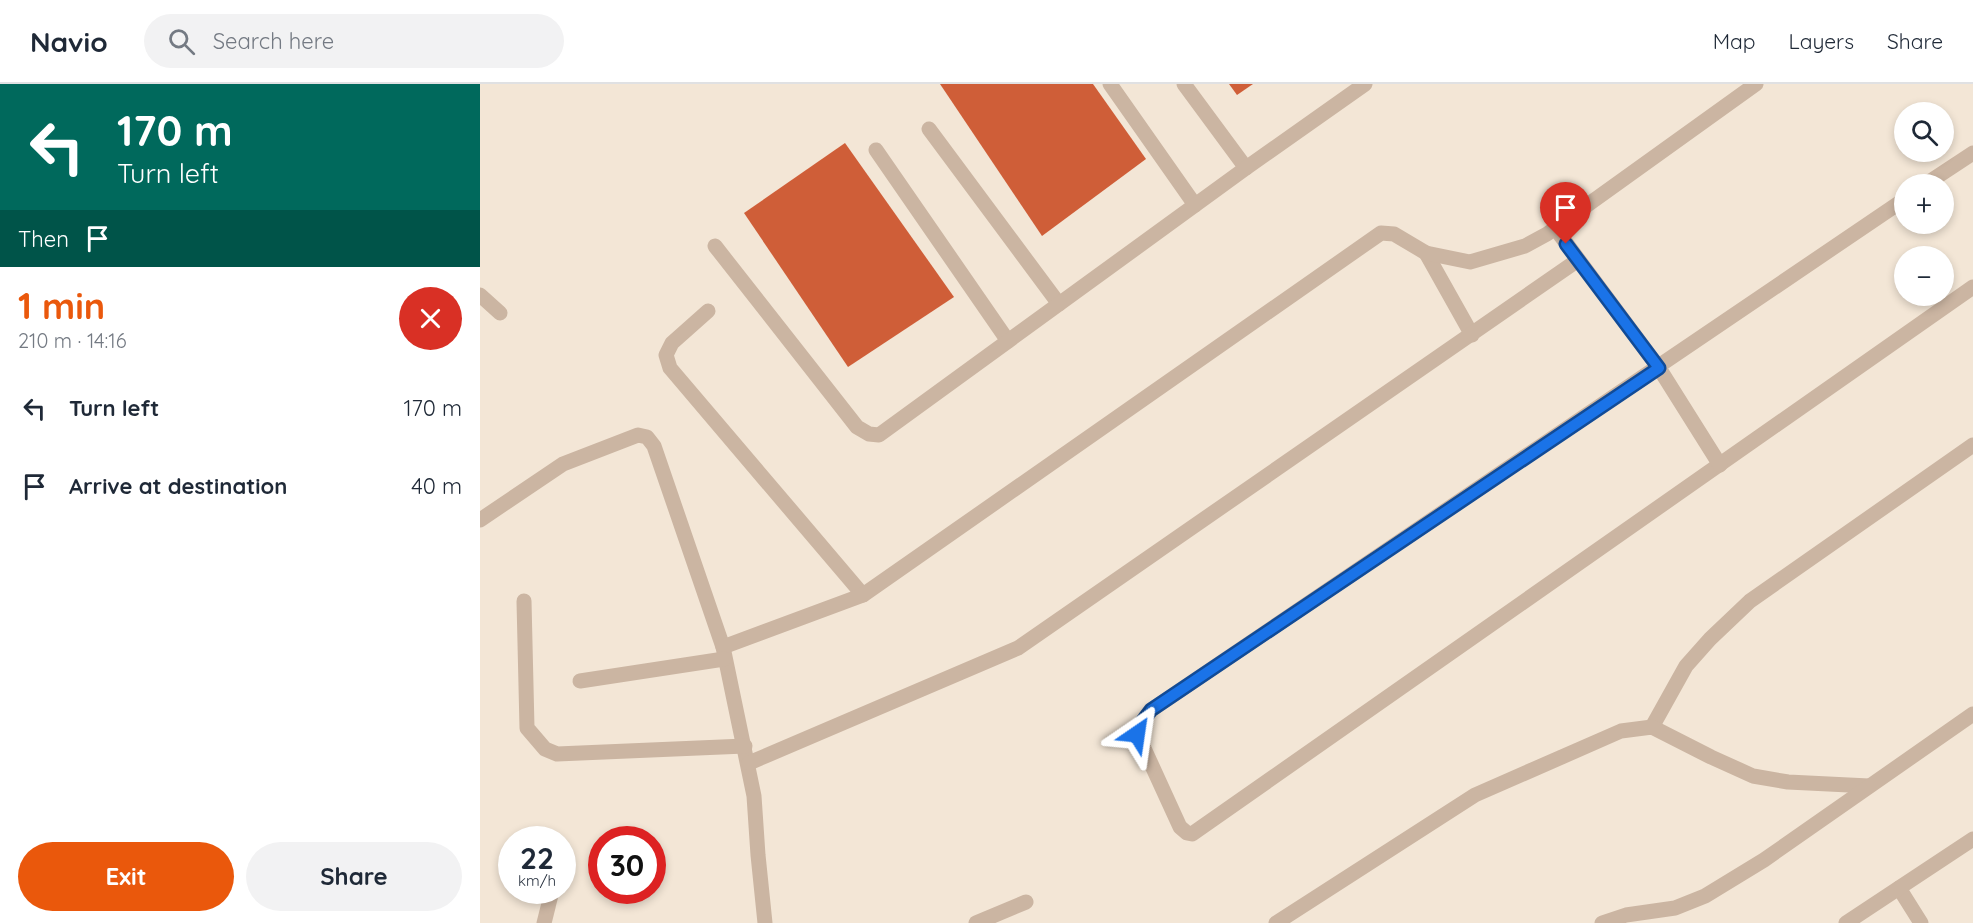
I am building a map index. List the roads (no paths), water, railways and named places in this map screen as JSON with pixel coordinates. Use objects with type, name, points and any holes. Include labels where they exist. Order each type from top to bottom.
[{"type":"street","points":[[1110,84],[1195,205]]},
{"type":"street","points":[[1184,84],[1246,168]]},
{"type":"street","points":[[715,246],[856,427],[868,434],[879,435],[1365,84]]},
{"type":"street","points":[[580,681],[724,653],[862,595],[1374,238],[1382,234],[1394,234],[1426,253],[1470,262],[1525,246],[1555,228],[1756,84]]},
{"type":"street","points":[[929,129],[1059,304]]},
{"type":"street","points":[[876,150],[1008,341]]},
{"type":"street","points":[[1941,174],[1973,153]]},
{"type":"street","points":[[1894,207],[1659,368],[1151,710],[1139,726],[1137,734],[1180,827],[1192,834],[1973,286]]},
{"type":"street","points":[[1555,228],[1659,368],[1720,465]]},
{"type":"street","points":[[1426,253],[1472,335]]},
{"type":"street","points":[[749,763],[1018,648],[1578,260]]},
{"type":"street","points":[[480,295],[500,313]]},
{"type":"street","points":[[708,310],[672,343],[666,355],[670,368],[862,595]]},
{"type":"street","points":[[480,520],[563,464],[638,435],[647,436],[654,446],[724,653],[749,763],[765,923]]},
{"type":"street","points":[[1652,727],[1686,666],[1710,639],[1750,601],[1973,445]]},
{"type":"street","points":[[524,601],[527,728],[545,749],[557,754],[745,746]]},
{"type":"street","points":[[1602,923],[1626,915],[1675,908],[1705,896],[1764,860],[1973,714]]},
{"type":"street","points":[[1276,923],[1475,795],[1621,731],[1652,727],[1753,776],[1788,782],[1869,786]]},
{"type":"street","points":[[1846,923],[1973,839]]},
{"type":"street","points":[[1899,888],[1921,923]]},
{"type":"street","points":[[976,923],[1026,902]]},
{"type":"street","points":[[544,923],[549,904]]}]
